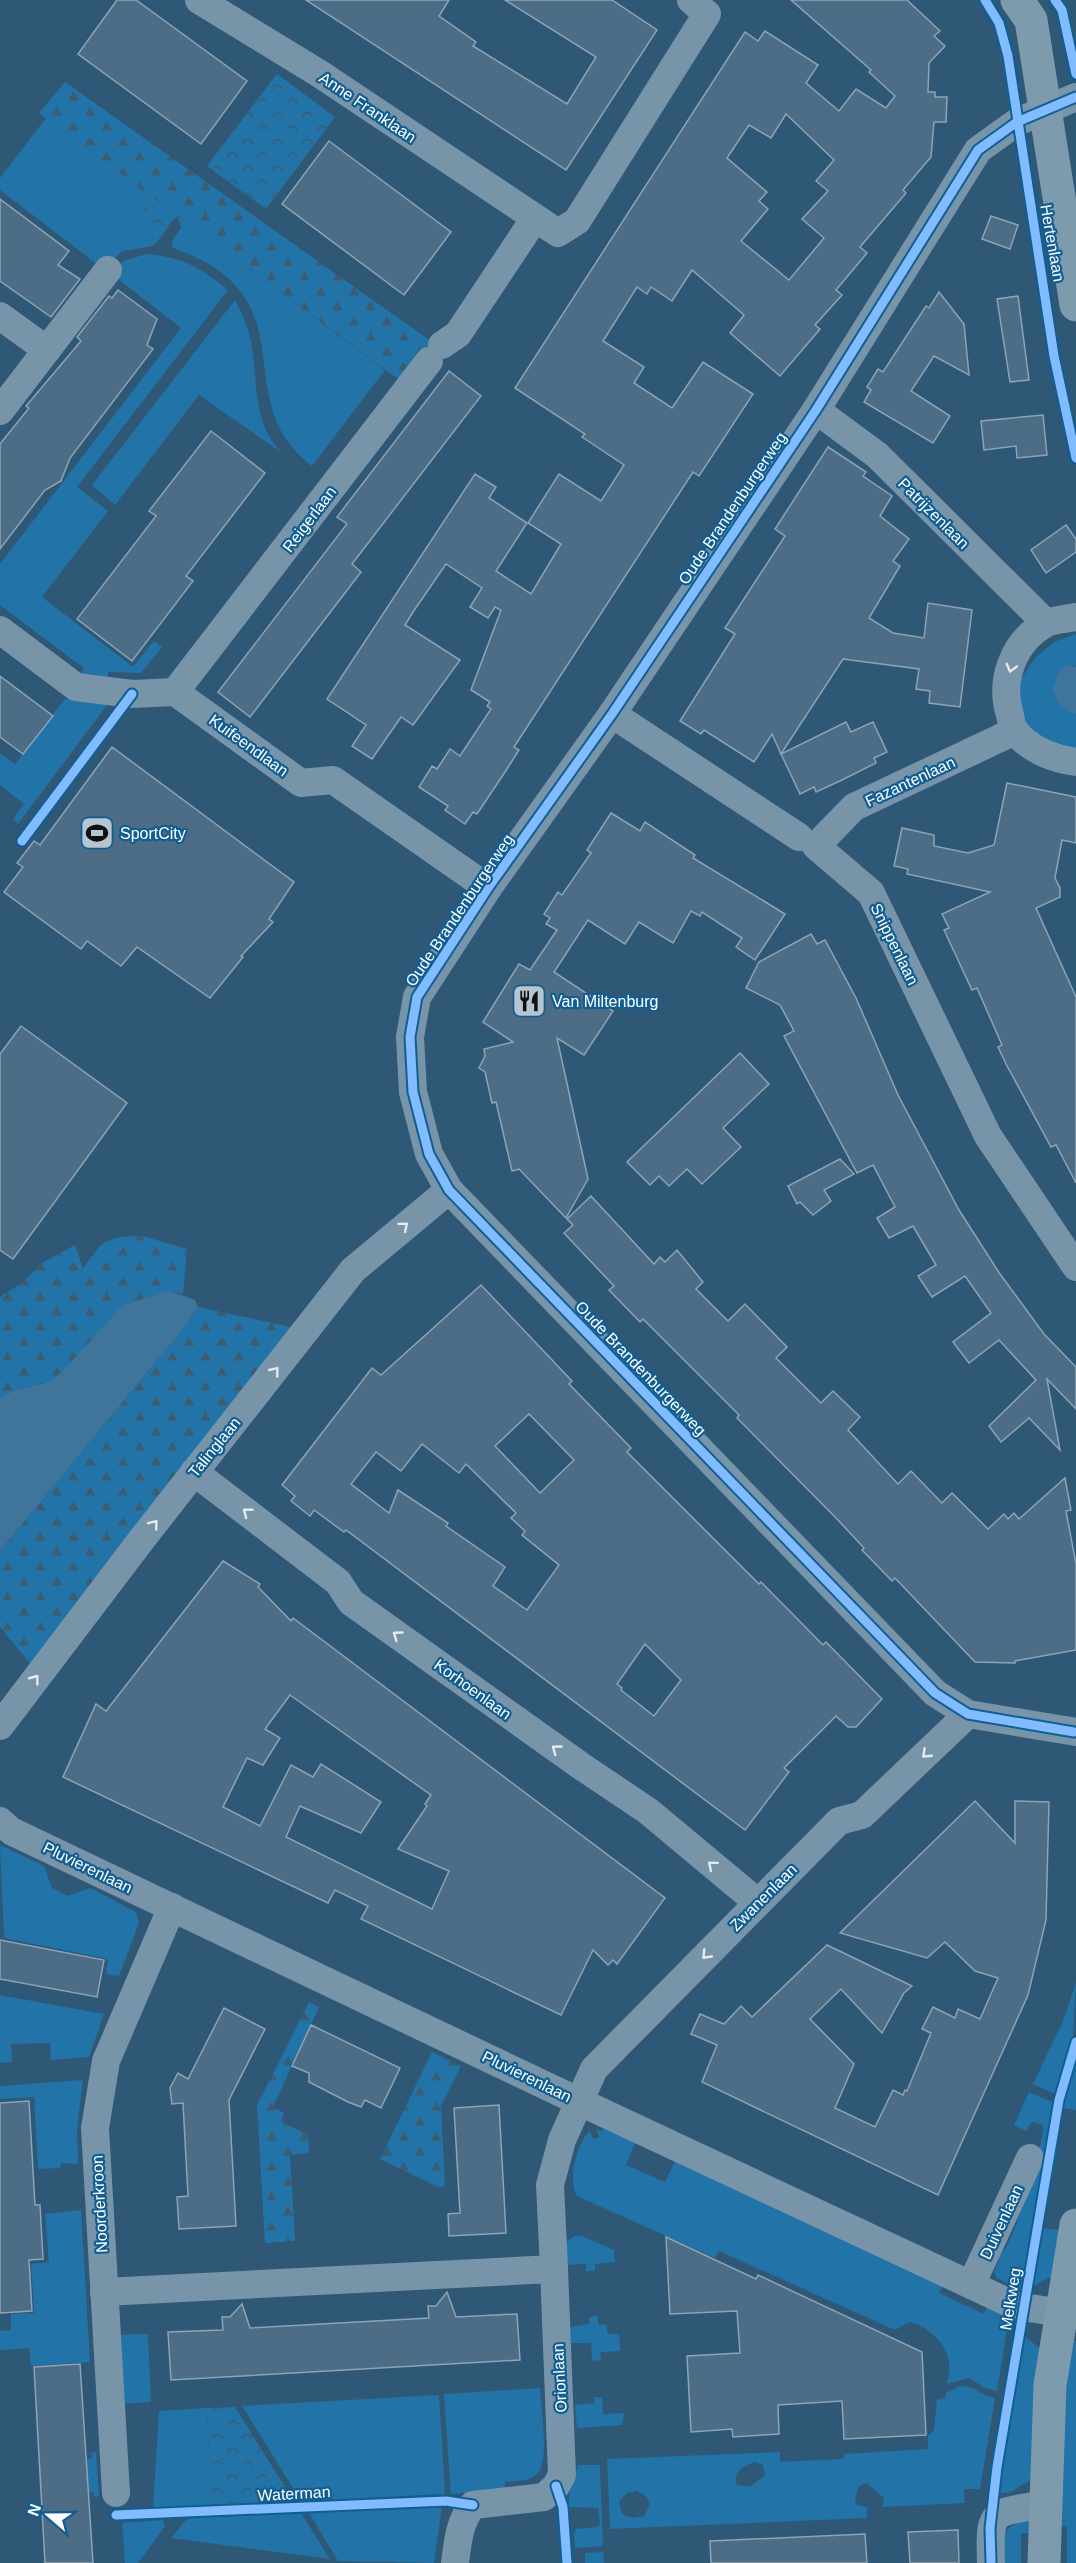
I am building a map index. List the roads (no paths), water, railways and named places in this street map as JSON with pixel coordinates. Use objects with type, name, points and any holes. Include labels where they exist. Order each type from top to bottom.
[{"type":"street","name":"Anne Franklaan","points":[[199,0],[320,74],[558,233],[577,221],[707,14],[691,0]]},
{"type":"street","name":"Hertenlaan","points":[[1017,0],[1031,20],[1061,103],[1076,305]]},
{"type":"street","name":"Oude Brandenburgerweg","points":[[1061,103],[1017,122],[978,150],[816,410],[612,714],[488,888],[417,997],[410,1037],[413,1092],[429,1154],[449,1190],[935,1693],[968,1714],[1076,1732]]},
{"type":"street","name":"Reigerlaan","points":[[175,692],[436,353],[458,334],[535,218]]},
{"type":"street","points":[[1,408],[108,270]]},
{"type":"street","points":[[0,316],[46,350]]},
{"type":"street","name":"Patrijzenlaan","points":[[816,410],[876,456],[1046,623]]},
{"type":"street","points":[[1076,617],[1046,623],[1021,644],[1013,658],[1005,700],[1015,731],[1031,745],[1058,760],[1076,762]]},
{"type":"street","points":[[0,630],[76,687],[132,694],[175,692]]},
{"type":"street","name":"Kuifeendlaan","points":[[175,692],[301,783],[333,780],[488,888]]},
{"type":"street","name":"Snippenlaan","points":[[612,714],[807,842],[871,893],[988,1136],[1076,1266]]},
{"type":"street","name":"Fazantenlaan","points":[[807,842],[854,807],[1015,731]]},
{"type":"street","name":"Talinglaan","points":[[0,1726],[194,1472],[353,1270],[449,1190]]},
{"type":"street","name":"Korhoenlaan","points":[[194,1472],[338,1582],[351,1602],[581,1767],[648,1811],[757,1902]]},
{"type":"street","name":"Zwanenlaan","points":[[578,2101],[594,2069],[757,1902],[839,1821],[862,1815],[968,1714]]},
{"type":"street","name":"Pluvierenlaan","points":[[0,1821],[11,1830],[578,2101],[1016,2306],[1068,2314]]},
{"type":"street","name":"Noorderkroon","points":[[116,2493],[95,2128],[105,2069],[124,2016],[172,1907]]},
{"type":"street","points":[[104,2292],[554,2269],[550,2185],[562,2140],[578,2101]]},
{"type":"street","name":"Duivenlaan","points":[[971,2285],[1030,2158]]},
{"type":"street","points":[[1044,2563],[1044,2504],[1050,2385],[1068,2314],[1076,2225]]},
{"type":"street","name":"Orionlaan","points":[[455,2563],[460,2529],[466,2514],[473,2505],[544,2497],[556,2487],[562,2475],[554,2269]]},
{"type":"street","points":[[991,2563],[990,2528],[992,2520],[1003,2512],[1044,2504]]},
{"type":"place","name":"SportCity","points":[[97,833]]},
{"type":"place","name":"Van Miltenburg","points":[[529,1001]]}]
